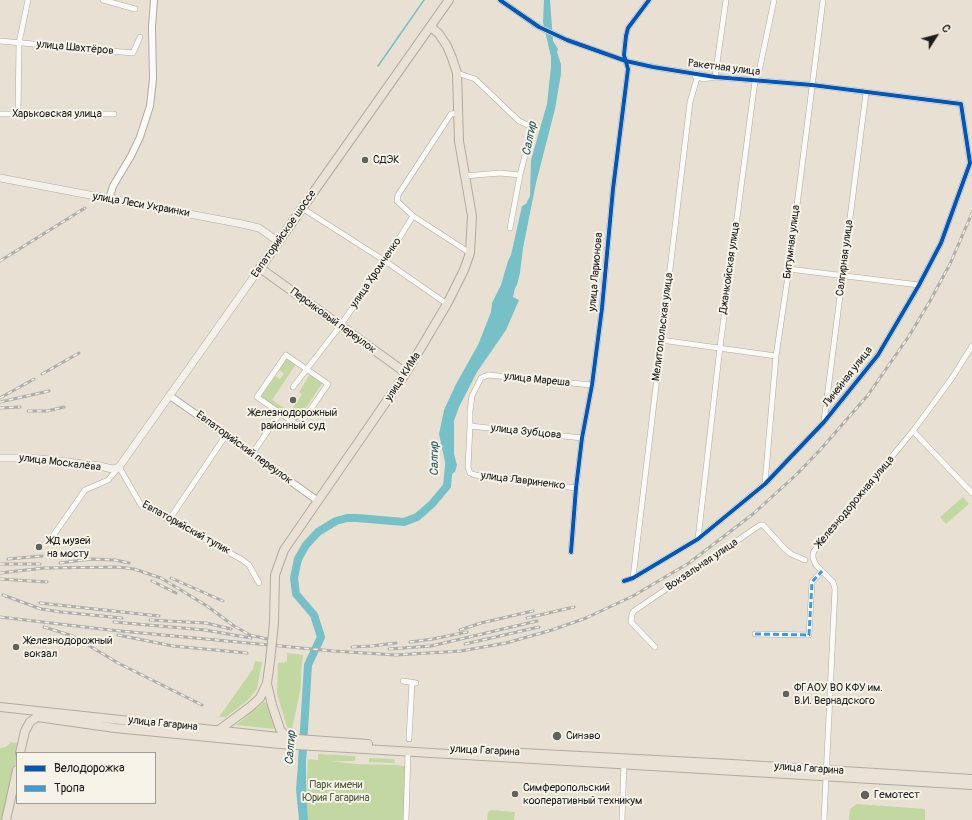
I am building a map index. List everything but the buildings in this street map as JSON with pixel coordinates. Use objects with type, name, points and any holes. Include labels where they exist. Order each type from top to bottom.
[{"type":"main road","name":"Евпаторийское шоссе","points":[[119,468],[450,0]]},
{"type":"main road","name":"улица КИМа","points":[[267,683],[274,623],[275,575],[284,550],[294,533],[318,501],[406,373],[463,274],[470,253],[472,216],[459,141],[457,73],[447,46],[440,34],[430,27]]},
{"type":"main road","name":"улица Леси Украинки","points":[[0,178],[198,215],[259,228],[279,242]]},
{"type":"main road","name":"Персиковый переулок","points":[[260,268],[406,373]]},
{"type":"main road","name":"улица Москалёва","points":[[0,458],[6,457],[51,460],[100,466],[112,469],[119,468]]},
{"type":"main road","points":[[206,737],[220,730],[256,703],[267,683]]},
{"type":"main road","points":[[267,683],[273,711],[285,738]]},
{"type":"main road","name":"улица Гагарина","points":[[0,707],[220,730],[285,738],[294,742]]},
{"type":"main road","name":"улица Гагарина","points":[[20,752],[25,731],[32,720],[37,718],[115,728],[280,744],[294,742],[624,762],[972,779]]},
{"type":"main road","name":"улица Гагарина","points":[[313,743],[408,754],[624,762]]},
{"type":"main road","name":"улица Гагарина","points":[[827,773],[972,785]]},
{"type":"main road","points":[[6,820],[16,775]]},
{"type":"street","points":[[18,114],[19,43],[28,0]]},
{"type":"street","points":[[103,0],[135,9]]},
{"type":"street","points":[[109,199],[113,186],[140,138],[150,106],[153,78],[152,28],[154,0]]},
{"type":"street","name":"Ракетная улица","points":[[500,0],[538,27],[626,61],[690,74],[812,85],[961,104]]},
{"type":"street","name":"улица Ларионова","points":[[571,552],[576,488],[582,438],[592,386],[602,308],[613,189],[628,69],[624,55],[626,36],[628,28],[648,0]]},
{"type":"street","points":[[715,77],[726,0]]},
{"type":"street","name":"Джанкойская улица","points":[[698,539],[720,347],[755,81],[760,68],[774,0]]},
{"type":"street","name":"Битумная улица","points":[[765,484],[776,356],[789,269],[823,0]]},
{"type":"street","name":"улица Шахтёров","points":[[0,41],[133,53],[140,37]]},
{"type":"street","points":[[457,73],[475,79],[519,121],[532,127],[520,175],[510,228]]},
{"type":"street","name":"Ракетная улица","points":[[690,74],[696,78],[703,79],[715,77]]},
{"type":"street","name":"Мелитопольская улица","points":[[633,578],[690,102],[696,78]]},
{"type":"street","name":"Салгирная улица","points":[[824,422],[866,93]]},
{"type":"street","name":"Линейная улица","points":[[624,581],[633,578],[698,539],[765,484],[824,422],[878,355],[919,285],[941,243],[970,163],[961,104]]},
{"type":"street","points":[[458,113],[451,114],[398,195],[397,201],[413,216],[470,253]]},
{"type":"street","name":"Харьковская улица","points":[[0,114],[114,114]]},
{"type":"street","points":[[465,176],[500,173],[520,175]]},
{"type":"street","points":[[302,208],[385,261],[447,304]]},
{"type":"street","name":"улица Хромченко","points":[[293,387],[340,326],[385,261],[413,216]]},
{"type":"street","points":[[789,269],[919,285]]},
{"type":"street","points":[[661,340],[776,356]]},
{"type":"street","name":"Железнодорожная улица","points":[[824,820],[836,589],[833,582],[814,562],[813,554],[913,431],[952,378],[972,346]]},
{"type":"street","points":[[286,355],[328,384],[299,426],[280,413],[257,397],[286,355]]},
{"type":"street","name":"улица Мареша","points":[[470,426],[472,396],[479,380],[488,375],[592,386]]},
{"type":"street","name":"Евпаторийский переулок","points":[[170,396],[318,501]]},
{"type":"street","points":[[252,454],[280,413]]},
{"type":"street","name":"улица Зубцова","points":[[470,426],[582,438]]},
{"type":"street","name":"улица Лавриненко","points":[[470,426],[468,467],[470,473],[475,475],[576,488]]},
{"type":"street","points":[[913,431],[972,493]]},
{"type":"street","points":[[169,520],[226,435]]},
{"type":"street","points":[[48,543],[85,490],[108,480],[119,468]]},
{"type":"street","name":"Евпаторийский тупик","points":[[119,468],[141,505],[241,559],[249,565],[259,583]]},
{"type":"street","name":"Вокзальная улица","points":[[655,647],[631,622],[634,611],[760,525],[763,525],[791,554],[805,560]]},
{"type":"street","points":[[755,634],[809,635],[812,582],[822,571]]},
{"type":"street","points":[[403,681],[414,682],[409,739]]},
{"type":"street","points":[[406,820],[408,754]]},
{"type":"street","points":[[622,820],[624,762]]},
{"type":"green space","points":[[286,357],[296,364],[272,400],[290,412],[302,394],[299,392],[310,374],[323,382],[297,421],[261,397],[275,376],[280,379],[284,374],[278,369]]},
{"type":"green space","points":[[963,497],[969,504],[946,524],[940,517]]},
{"type":"green space","points":[[287,653],[303,655],[301,687],[292,729],[287,727],[277,694],[278,663],[287,662]]},
{"type":"green space","points":[[255,661],[262,662],[257,689],[248,700],[226,717],[219,717],[253,669]]},
{"type":"green space","points":[[264,702],[267,703],[275,729],[236,725]]},
{"type":"green space","points":[[11,742],[20,744],[18,752],[16,752],[16,762],[3,820],[0,820],[0,748],[6,747]]},
{"type":"green space","name":"Парк имени Юрия Гагарина","points":[[318,754],[356,756],[355,761],[330,761],[355,764],[397,765],[407,767],[404,820],[308,820],[306,793],[308,759],[318,760]]},
{"type":"green space","points":[[369,758],[394,759],[395,763],[369,762]]},
{"type":"green space","points":[[857,804],[925,809],[925,820],[849,820],[850,809]]},
{"type":"green space","points":[[491,810],[515,812],[514,820],[487,820],[488,812]]},
{"type":"water","points":[[544,0],[550,0],[553,41],[558,49],[557,52],[561,64],[561,74],[555,109],[536,183],[523,248],[520,273],[513,297],[519,300],[506,330],[477,372],[459,407],[454,421],[454,454],[457,465],[455,472],[448,476],[439,434],[444,410],[456,384],[478,345],[491,312],[492,303],[501,285],[511,255],[522,206],[526,204],[530,196],[531,160],[547,104],[551,67],[551,57],[543,22]]},
{"type":"water","points":[[299,752],[307,753],[304,760],[306,764],[308,820],[299,820],[296,789]]},
{"type":"waterway","points":[[378,66],[424,0]]},
{"type":"waterway","name":"Салгир","points":[[302,762],[308,665],[321,637],[314,615],[296,594],[294,578],[298,559],[306,545],[318,532],[336,521],[347,518],[357,518],[404,522],[417,517],[432,504],[447,486],[449,466]]},
{"type":"railway","points":[[0,261],[85,208]]},
{"type":"railway","points":[[0,617],[110,630],[333,651],[396,655],[461,651],[506,643],[552,630],[586,618],[633,596],[689,563],[753,514],[797,474],[820,450],[868,395],[909,336],[950,264],[972,213]]},
{"type":"railway","points":[[42,374],[79,353]]},
{"type":"railway","points":[[0,398],[34,379]]},
{"type":"railway","points":[[0,402],[49,391]]},
{"type":"railway","points":[[0,408],[20,407]]},
{"type":"railway","points":[[28,411],[47,411],[64,407]]},
{"type":"railway","points":[[8,559],[42,556]]},
{"type":"railway","points":[[60,563],[91,559],[115,560],[129,563]]},
{"type":"railway","points":[[0,564],[40,564]]},
{"type":"railway","points":[[0,573],[44,568],[118,567],[134,569],[161,578],[207,606],[234,626],[250,635],[271,640]]},
{"type":"railway","points":[[171,578],[223,601]]},
{"type":"railway","points":[[0,579],[47,582]]},
{"type":"railway","points":[[152,581],[176,593]]},
{"type":"railway","points":[[3,595],[41,609],[122,618]]},
{"type":"railway","points":[[40,603],[159,616]]},
{"type":"railway","points":[[527,618],[574,607]]},
{"type":"railway","points":[[460,630],[481,623],[533,611]]},
{"type":"railway","points":[[150,620],[206,623],[231,629]]},
{"type":"railway","points":[[389,649],[431,646],[537,621]]},
{"type":"railway","points":[[114,622],[205,630],[251,638]]},
{"type":"railway","points":[[44,627],[73,636],[118,663],[202,705]]},
{"type":"railway","points":[[465,644],[539,627]]},
{"type":"railway","points":[[410,642],[467,632]]},
{"type":"railway","points":[[118,635],[173,646],[247,653]]},
{"type":"railway","points":[[352,647],[396,643]]},
{"type":"marked path","points":[[755,634],[809,635],[812,582],[822,571]]},
{"type":"cycle path","points":[[500,0],[539,27],[567,40],[626,61],[715,77],[812,85],[961,104],[970,163],[941,243],[919,285],[878,355],[824,422],[765,484],[698,539],[633,578],[624,581]]},
{"type":"cycle path","points":[[571,552],[576,488],[582,438],[592,385],[602,308],[613,189],[628,69],[624,55],[626,36],[628,28],[649,0]]},
{"type":"place","name":"СДЭК","points":[[365,160]]},
{"type":"place","name":"Железнодорожный районный суд","points":[[293,400]]},
{"type":"place","name":"ЖД музей на мосту","points":[[39,547]]},
{"type":"place","name":"Железнодорожный вокзал","points":[[16,647]]},
{"type":"place","name":"ФГАОУ ВО КФУ им. В.И. Вернадского","points":[[786,694]]},
{"type":"place","name":"Синэво","points":[[557,736]]},
{"type":"place","name":"Симферопольский кооперативный техникум","points":[[515,794]]},
{"type":"place","name":"Гемотест","points":[[865,795]]}]
